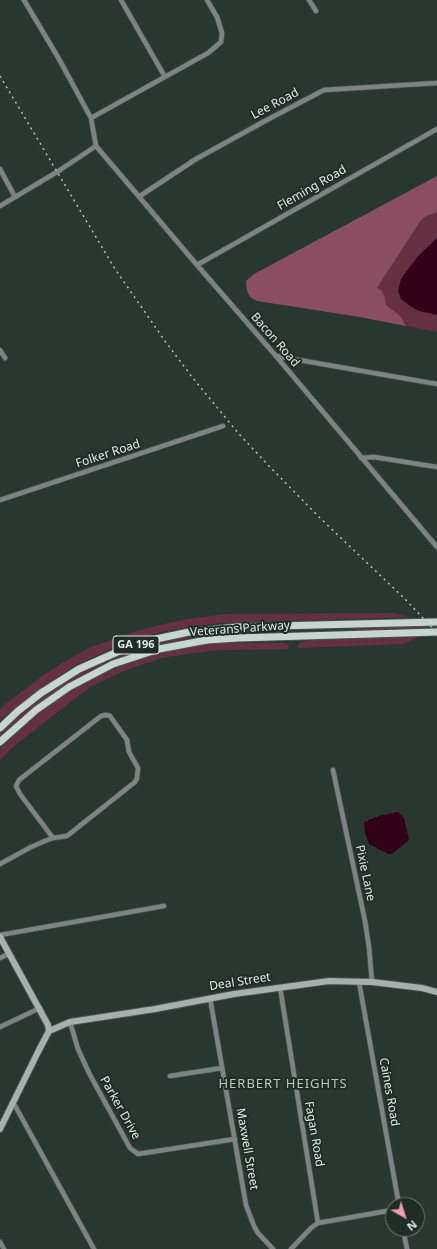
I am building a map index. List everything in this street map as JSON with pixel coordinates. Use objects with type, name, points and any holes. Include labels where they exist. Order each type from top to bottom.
[{"type":"main road","name":"Veterans Parkway","points":[[0,728],[29,702],[52,685],[74,672],[114,653],[156,639],[189,632],[229,628],[437,622]]},
{"type":"main road","name":"Veterans Parkway","points":[[0,742],[36,710],[69,687],[113,664],[159,649],[190,642],[222,639],[437,632]]},
{"type":"street","points":[[0,206],[58,172],[96,146],[92,118],[24,0]]},
{"type":"street","points":[[120,0],[165,77]]},
{"type":"street","points":[[92,118],[208,53],[220,42],[222,33],[217,17],[207,0]]},
{"type":"street","points":[[310,0],[316,11]]},
{"type":"street","name":"Lee Road","points":[[140,196],[196,159],[324,90],[437,83]]},
{"type":"street","name":"Fleming Road","points":[[197,265],[437,129]]},
{"type":"street","name":"Bacon Road","points":[[96,146],[437,547]]},
{"type":"street","points":[[0,169],[15,197]]},
{"type":"street","points":[[0,350],[5,358]]},
{"type":"street","points":[[276,356],[437,384]]},
{"type":"street","name":"Folker Road","points":[[0,500],[223,426]]},
{"type":"street","points":[[361,458],[374,458],[437,467]]},
{"type":"street","points":[[0,864],[31,847],[54,838],[67,836],[135,782],[138,778],[138,768],[129,752],[127,740],[113,718],[106,715],[101,716],[19,780],[16,786],[20,794],[54,838]]},
{"type":"street","name":"Pixie Lane","points":[[333,770],[365,921],[372,982]]},
{"type":"street","points":[[0,1129],[49,1032],[48,1025],[40,1008],[8,954],[0,936],[164,906]]},
{"type":"street","points":[[0,958],[8,954]]},
{"type":"street","name":"Deal Street","points":[[49,1032],[70,1022],[155,1009],[210,998],[329,981],[372,982],[422,988],[437,992]]},
{"type":"street","name":"Caines Road","points":[[359,982],[398,1197]]},
{"type":"street","name":"Fagan Road","points":[[280,987],[318,1223]]},
{"type":"street","name":"Maxwell Street","points":[[210,998],[246,1205],[251,1220],[258,1233],[273,1249]]},
{"type":"street","points":[[0,1027],[40,1008]]},
{"type":"street","name":"Parker Drive","points":[[70,1022],[78,1049],[89,1073],[130,1148],[138,1154],[235,1139]]},
{"type":"street","points":[[170,1076],[222,1068]]},
{"type":"street","points":[[13,1102],[94,1249]]},
{"type":"street","points":[[291,1249],[311,1228],[318,1223],[385,1211]]},
{"type":"street","points":[[405,1237],[407,1249]]},
{"type":"street","points":[[0,1242],[4,1249]]},
{"type":"shaded area","points":[[437,176],[437,212],[426,216],[421,220],[377,288],[381,290],[385,297],[386,305],[401,317],[406,326],[360,317],[257,301],[250,297],[247,291],[246,281],[254,274]]},
{"type":"shaded area","points":[[437,212],[437,332],[360,317],[359,315],[421,220],[426,216]]},
{"type":"shaded area","points":[[437,238],[437,315],[419,311],[410,306],[401,299],[398,291],[401,279],[418,256]]},
{"type":"shaded area","points":[[395,613],[409,617],[223,623],[161,632],[126,642],[76,665],[46,684],[0,720],[0,710],[3,706],[45,674],[64,662],[89,648],[159,625],[225,614]]},
{"type":"shaded area","points":[[425,625],[427,629],[352,631],[351,629],[367,627]]},
{"type":"shaded area","points":[[237,632],[190,638],[162,644],[106,663],[75,679],[52,694],[31,709],[0,738],[0,733],[28,707],[50,691],[88,668],[126,651],[150,644],[193,634]]},
{"type":"shaded area","points":[[410,636],[418,637],[404,644],[297,647],[300,642],[313,640]]},
{"type":"shaded area","points":[[211,643],[283,643],[287,644],[289,647],[288,649],[220,650],[193,653],[161,658],[126,670],[90,687],[13,747],[0,760],[0,749],[26,723],[58,698],[86,681],[123,665],[160,652],[192,645]]},
{"type":"shaded area","points":[[398,812],[404,818],[409,840],[392,854],[388,854],[369,844],[365,833],[364,822],[379,816]]},
{"type":"railway","points":[[0,76],[115,269],[192,377],[239,434],[269,466],[320,518],[404,598],[437,633]]},
{"type":"district","name":"HERBERT HEIGHTS","points":[[283,1084]]}]
